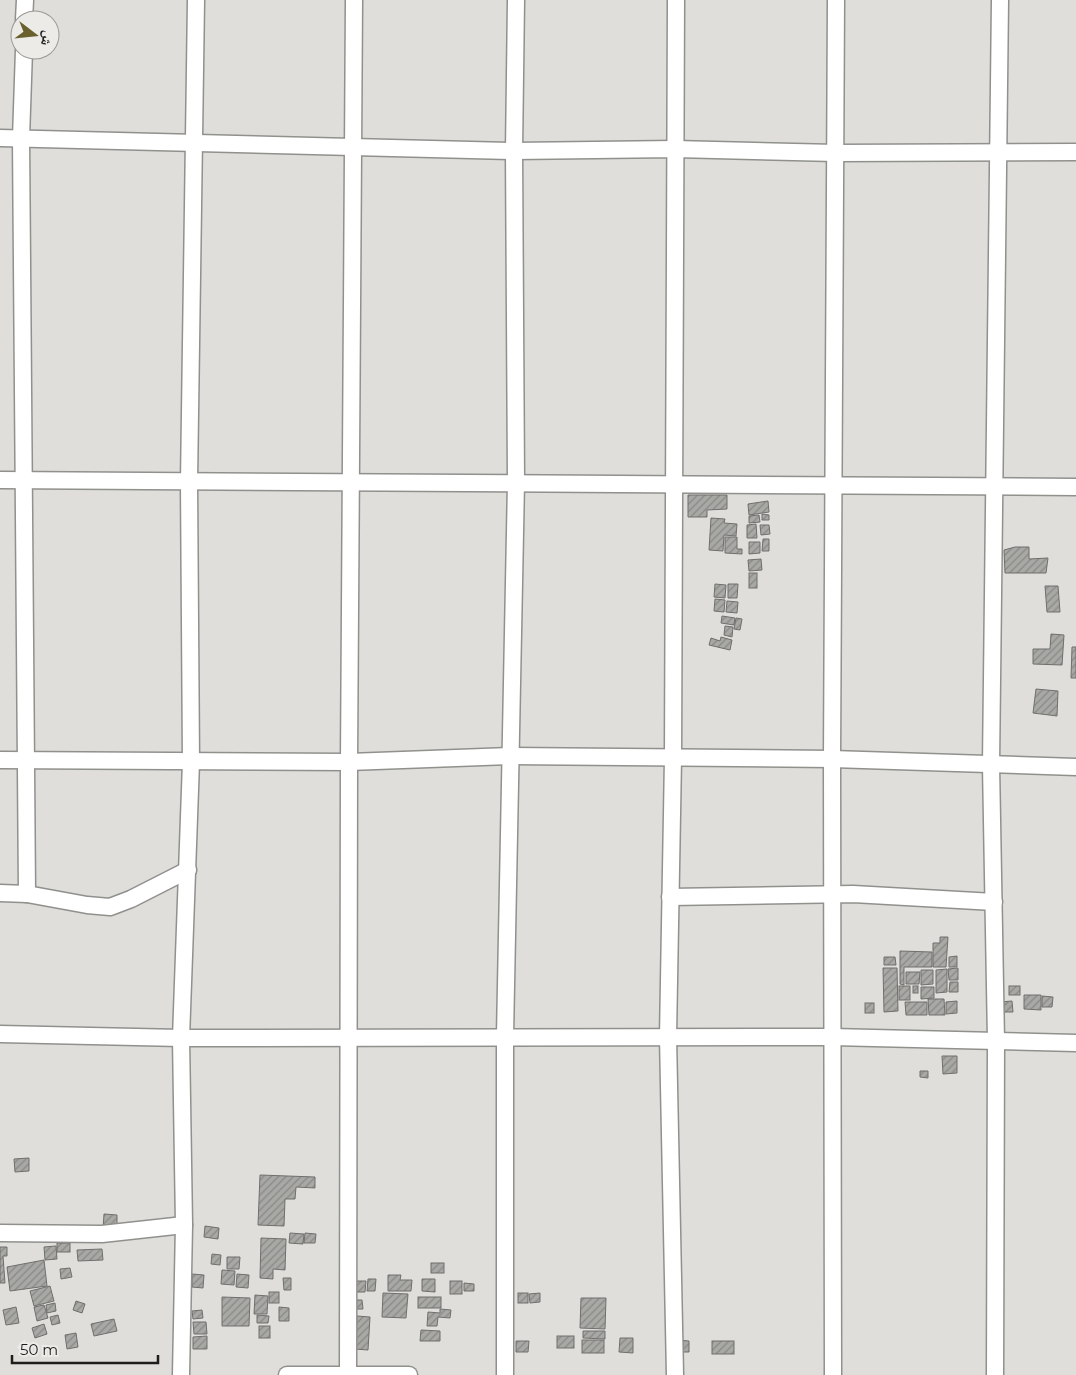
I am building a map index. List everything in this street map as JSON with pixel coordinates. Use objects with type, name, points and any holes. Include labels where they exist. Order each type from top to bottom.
[{"type":"street","points":[[181,1375],[184,1226],[181,1038],[191,762],[189,482],[196,0]]},
{"type":"street","points":[[348,1374],[349,762],[354,0]]},
{"type":"street","points":[[504,1375],[505,1036],[516,482],[514,151],[516,0]]},
{"type":"street","points":[[675,1375],[668,1037],[673,758],[676,0]]},
{"type":"street","points":[[833,1375],[832,759],[836,0]]},
{"type":"street","points":[[995,1375],[996,1041],[991,765],[1000,0]]},
{"type":"street","points":[[24,60],[21,138],[22,480],[27,894]]},
{"type":"street","points":[[0,138],[514,151],[675,149],[836,153],[999,154],[1076,152]]},
{"type":"street","points":[[0,480],[1076,487]]},
{"type":"street","points":[[0,760],[349,762],[510,756],[832,759],[1076,766]]},
{"type":"street","points":[[0,893],[27,894],[87,905],[110,907],[131,899],[188,870]]},
{"type":"street","points":[[670,897],[832,894],[994,902]]},
{"type":"street","points":[[0,1034],[181,1038],[505,1036],[832,1037],[1076,1042]]},
{"type":"street","points":[[0,1233],[102,1234],[184,1226]]},
{"type":"street","points":[[287,1375],[409,1375]]},
{"type":"building","points":[[688,495],[727,495],[727,509],[707,510],[707,517],[688,517]]},
{"type":"building","points":[[768,501],[769,512],[749,515],[748,504]]},
{"type":"building","points":[[762,514],[769,515],[769,520],[762,520]]},
{"type":"building","points":[[759,515],[760,522],[749,523],[749,516]]},
{"type":"building","points":[[711,518],[725,519],[724,523],[737,524],[736,536],[724,535],[723,551],[709,550]]},
{"type":"building","points":[[756,524],[757,538],[747,538],[747,525]]},
{"type":"building","points":[[760,525],[769,525],[770,534],[761,535]]},
{"type":"building","points":[[725,537],[737,537],[737,549],[742,549],[742,554],[725,553]]},
{"type":"building","points":[[763,539],[769,539],[769,551],[762,551]]},
{"type":"building","points":[[749,542],[760,542],[760,553],[749,554]]},
{"type":"building","points":[[1015,547],[1029,547],[1029,559],[1048,558],[1046,573],[1005,573],[1004,550]]},
{"type":"building","points":[[761,559],[762,570],[749,571],[748,560]]},
{"type":"building","points":[[749,573],[757,573],[757,588],[749,588]]},
{"type":"building","points":[[715,584],[726,585],[725,598],[714,597]]},
{"type":"building","points":[[728,584],[738,584],[737,598],[728,598]]},
{"type":"building","points":[[1045,586],[1058,586],[1060,612],[1047,612]]},
{"type":"building","points":[[715,599],[725,600],[724,612],[714,611]]},
{"type":"building","points":[[727,601],[738,602],[737,613],[726,612]]},
{"type":"building","points":[[722,616],[735,618],[734,625],[721,623]]},
{"type":"building","points":[[736,618],[742,619],[740,630],[734,629]]},
{"type":"building","points":[[725,626],[733,627],[732,637],[724,635]]},
{"type":"building","points":[[1051,634],[1064,635],[1062,665],[1033,664],[1033,649],[1050,649]]},
{"type":"building","points":[[721,637],[732,640],[730,650],[709,645],[711,638],[720,641]]},
{"type":"building","points":[[1072,647],[1076,647],[1076,678],[1071,678]]},
{"type":"building","points":[[1036,689],[1058,691],[1057,716],[1033,713]]},
{"type":"building","points":[[940,937],[948,937],[946,967],[933,967],[933,943],[940,943]]},
{"type":"building","points":[[900,951],[932,952],[932,967],[904,967],[904,985],[900,984]]},
{"type":"building","points":[[957,956],[957,967],[949,967],[949,957]]},
{"type":"building","points":[[884,957],[895,957],[896,965],[884,965]]},
{"type":"building","points":[[883,968],[897,968],[898,1011],[884,1012]]},
{"type":"building","points":[[958,968],[958,980],[949,980],[948,969]]},
{"type":"building","points":[[947,969],[947,992],[936,993],[936,970]]},
{"type":"building","points":[[921,970],[933,970],[933,984],[921,985]]},
{"type":"building","points":[[906,972],[920,972],[919,984],[906,984]]},
{"type":"building","points":[[950,982],[958,982],[958,992],[949,992]]},
{"type":"building","points":[[899,986],[910,986],[910,1000],[899,1000]]},
{"type":"building","points":[[913,986],[918,986],[918,993],[913,993]]},
{"type":"building","points":[[1009,986],[1020,986],[1020,995],[1009,995]]},
{"type":"building","points":[[921,987],[934,987],[934,998],[921,999]]},
{"type":"building","points":[[1024,995],[1041,995],[1041,1010],[1024,1009]]},
{"type":"building","points":[[1042,996],[1053,997],[1052,1007],[1042,1007]]},
{"type":"building","points":[[928,999],[944,999],[945,1015],[929,1015]]},
{"type":"building","points":[[957,1001],[957,1013],[946,1014],[946,1002]]},
{"type":"building","points":[[1012,1001],[1013,1012],[1001,1012],[1000,1002]]},
{"type":"building","points":[[905,1002],[927,1002],[927,1015],[906,1015]]},
{"type":"building","points":[[865,1003],[874,1003],[874,1013],[865,1013]]},
{"type":"building","points":[[942,1056],[957,1056],[957,1073],[943,1074]]},
{"type":"building","points":[[920,1071],[928,1071],[928,1078],[920,1077]]},
{"type":"building","points":[[29,1158],[29,1171],[15,1172],[14,1159]]},
{"type":"building","points":[[260,1175],[315,1177],[315,1188],[296,1187],[295,1199],[285,1199],[284,1226],[258,1225]]},
{"type":"building","points":[[104,1214],[117,1215],[117,1230],[103,1230]]},
{"type":"building","points":[[205,1226],[219,1228],[218,1239],[204,1237]]},
{"type":"building","points":[[290,1233],[304,1234],[303,1244],[289,1243]]},
{"type":"building","points":[[305,1233],[316,1234],[315,1243],[304,1243]]},
{"type":"building","points":[[261,1238],[286,1239],[285,1270],[273,1269],[273,1279],[260,1278]]},
{"type":"building","points":[[57,1243],[70,1243],[70,1252],[57,1252]]},
{"type":"building","points":[[56,1246],[57,1259],[45,1260],[44,1247]]},
{"type":"building","points":[[0,1247],[7,1247],[7,1256],[3,1256],[5,1283],[0,1283]]},
{"type":"building","points":[[102,1249],[103,1260],[78,1261],[77,1250]]},
{"type":"building","points":[[212,1254],[221,1255],[220,1265],[211,1264]]},
{"type":"building","points":[[227,1257],[240,1257],[239,1269],[227,1269]]},
{"type":"building","points":[[44,1260],[47,1286],[10,1291],[7,1267]]},
{"type":"building","points":[[431,1263],[444,1263],[444,1273],[431,1273]]},
{"type":"building","points":[[70,1268],[72,1277],[61,1279],[60,1269]]},
{"type":"building","points":[[222,1270],[235,1271],[234,1285],[221,1284]]},
{"type":"building","points":[[192,1274],[204,1275],[203,1288],[192,1287]]},
{"type":"building","points":[[237,1274],[249,1275],[248,1288],[236,1287]]},
{"type":"building","points":[[388,1275],[401,1275],[400,1280],[412,1280],[411,1291],[388,1291]]},
{"type":"building","points":[[283,1278],[291,1278],[291,1290],[284,1290]]},
{"type":"building","points":[[368,1279],[376,1279],[375,1291],[367,1291]]},
{"type":"building","points":[[422,1279],[435,1279],[435,1292],[422,1291]]},
{"type":"building","points":[[356,1281],[366,1281],[365,1292],[356,1292]]},
{"type":"building","points":[[450,1281],[462,1281],[462,1294],[450,1294]]},
{"type":"building","points":[[464,1283],[474,1284],[474,1291],[464,1291]]},
{"type":"building","points":[[50,1286],[54,1301],[34,1306],[30,1291]]},
{"type":"building","points":[[269,1292],[279,1292],[279,1303],[269,1303]]},
{"type":"building","points":[[383,1293],[408,1294],[406,1318],[382,1317]]},
{"type":"building","points":[[518,1293],[528,1293],[528,1303],[518,1303]]},
{"type":"building","points":[[540,1293],[540,1302],[530,1303],[529,1294]]},
{"type":"building","points":[[255,1295],[268,1296],[267,1314],[254,1314]]},
{"type":"building","points":[[222,1297],[250,1298],[249,1326],[222,1326]]},
{"type":"building","points":[[418,1297],[441,1297],[441,1308],[418,1308]]},
{"type":"building","points":[[581,1298],[606,1298],[605,1329],[580,1328]]},
{"type":"building","points":[[356,1300],[362,1300],[363,1309],[356,1309]]},
{"type":"building","points":[[76,1301],[85,1304],[82,1313],[73,1310]]},
{"type":"building","points":[[55,1303],[56,1311],[47,1313],[46,1305]]},
{"type":"building","points":[[44,1305],[48,1318],[37,1321],[34,1307]]},
{"type":"building","points":[[16,1307],[19,1323],[6,1325],[3,1310]]},
{"type":"building","points":[[279,1307],[289,1308],[289,1321],[279,1321]]},
{"type":"building","points":[[440,1309],[451,1310],[450,1318],[438,1317],[437,1326],[427,1326],[428,1312],[440,1313]]},
{"type":"building","points":[[202,1310],[203,1318],[193,1319],[192,1311]]},
{"type":"building","points":[[58,1315],[60,1323],[52,1325],[50,1317]]},
{"type":"building","points":[[257,1315],[269,1316],[268,1323],[257,1323]]},
{"type":"building","points":[[357,1316],[370,1317],[368,1350],[355,1349]]},
{"type":"building","points":[[114,1319],[117,1331],[94,1336],[91,1324]]},
{"type":"building","points":[[193,1322],[206,1322],[207,1334],[194,1334]]},
{"type":"building","points":[[44,1324],[47,1334],[35,1338],[32,1328]]},
{"type":"building","points":[[259,1326],[270,1326],[270,1338],[259,1338]]},
{"type":"building","points":[[421,1330],[440,1331],[440,1341],[420,1341]]},
{"type":"building","points":[[583,1331],[605,1331],[605,1339],[583,1338]]},
{"type":"building","points":[[76,1333],[78,1347],[67,1349],[65,1335]]},
{"type":"building","points":[[207,1336],[207,1349],[193,1349],[193,1337]]},
{"type":"building","points":[[557,1336],[574,1336],[574,1348],[557,1348]]},
{"type":"building","points":[[620,1338],[633,1338],[633,1353],[619,1352]]},
{"type":"building","points":[[582,1340],[604,1340],[604,1353],[582,1353]]},
{"type":"building","points":[[678,1340],[689,1341],[689,1352],[678,1352]]},
{"type":"building","points":[[516,1341],[529,1341],[528,1352],[516,1352]]},
{"type":"building","points":[[712,1341],[734,1341],[734,1354],[712,1354]]}]
